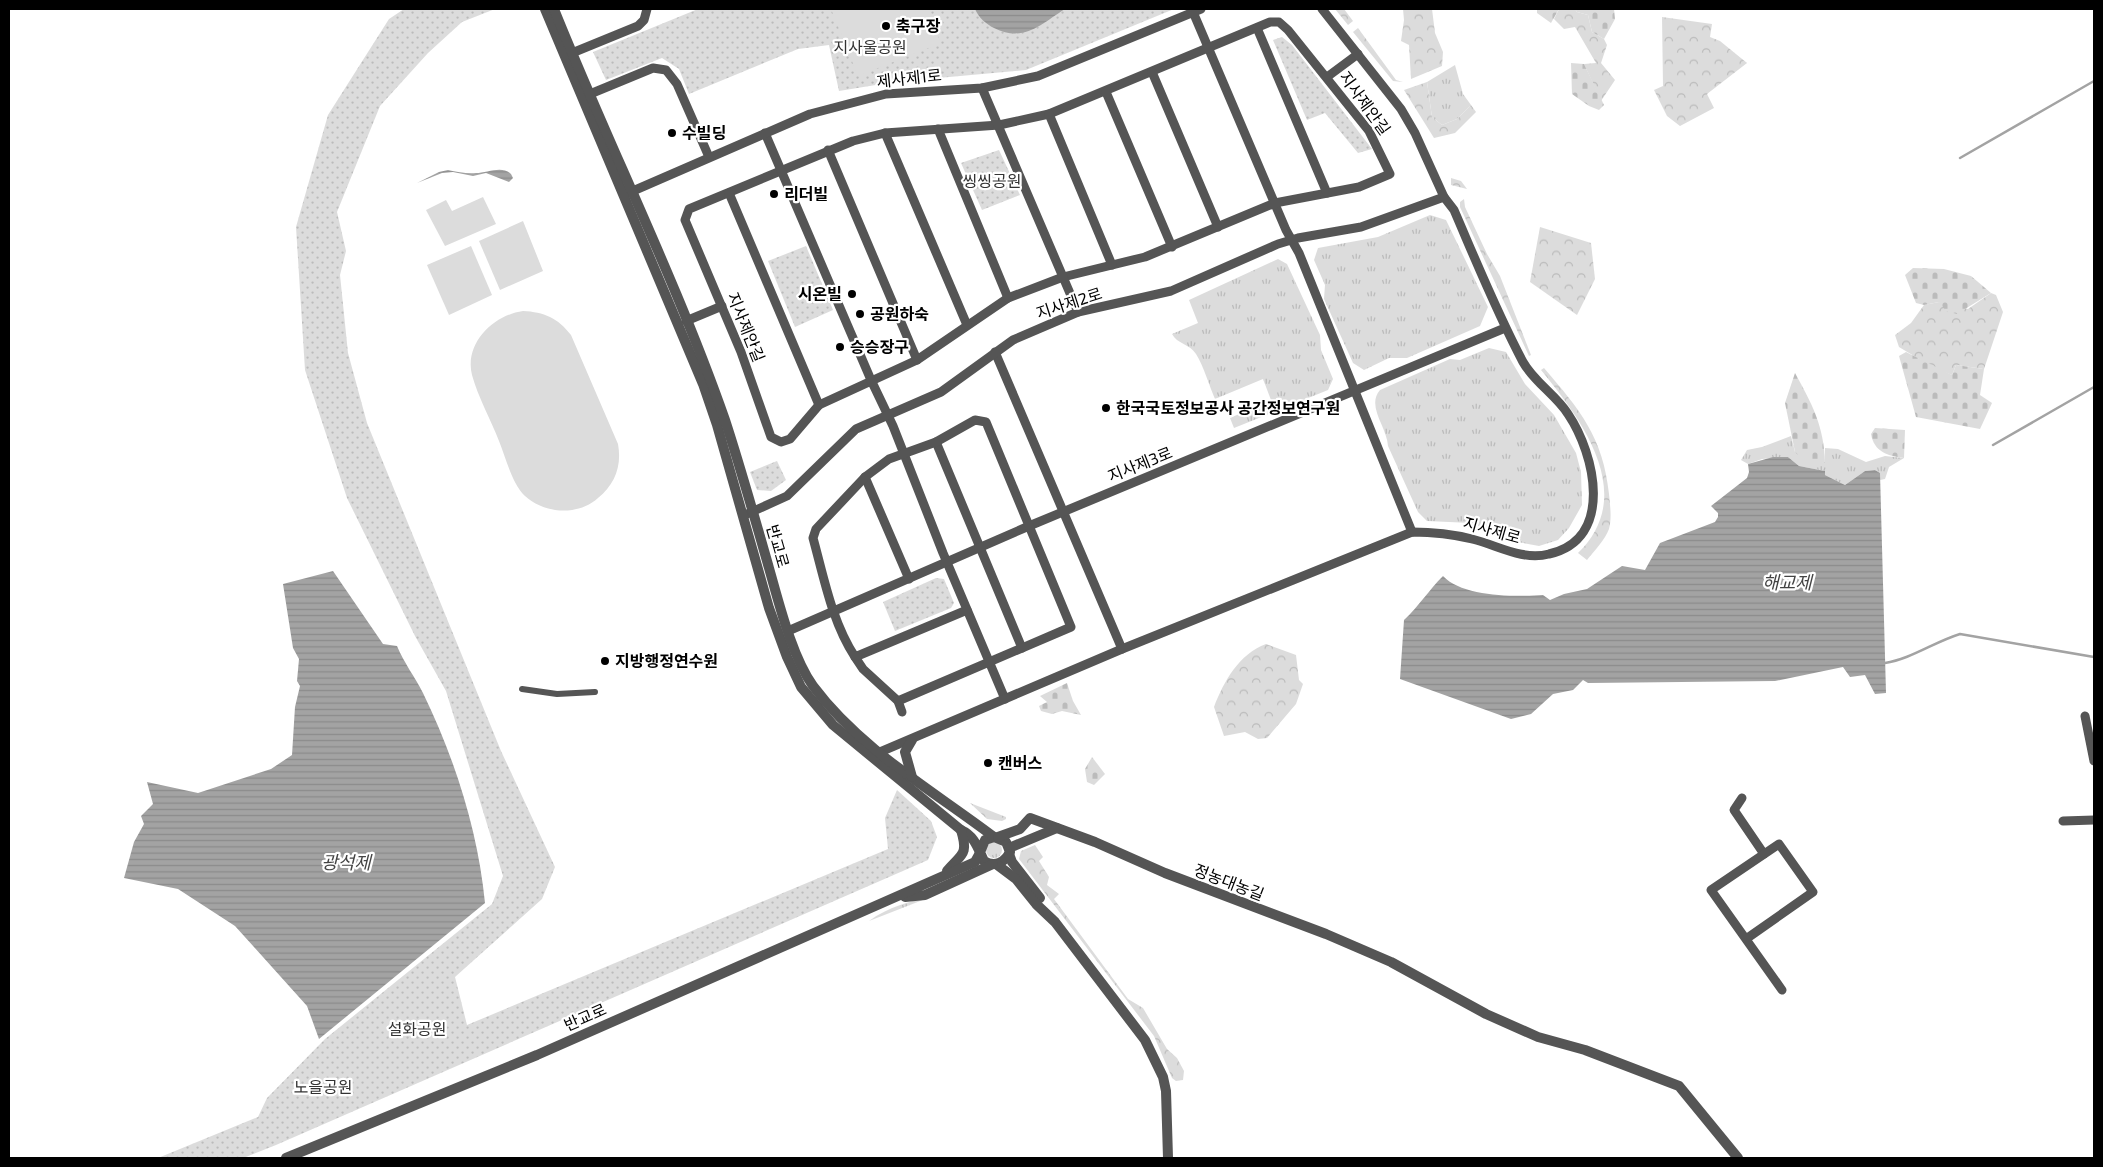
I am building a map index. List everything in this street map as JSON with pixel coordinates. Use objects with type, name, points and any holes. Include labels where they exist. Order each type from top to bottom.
[{"type":"street","points":[[545,9],[628,193]]},
{"type":"street","points":[[554,9],[590,94],[628,193]]},
{"type":"street","points":[[572,53],[638,26],[644,20],[647,9]]},
{"type":"street","name":"지사제로","points":[[880,752],[1122,649],[1412,532],[1445,533],[1522,555],[1550,554],[1569,546],[1584,531],[1592,514],[1593,478],[1576,428],[1567,412],[1525,365],[1505,328],[1454,210],[1444,197],[1415,133],[1401,109],[1322,9]]},
{"type":"street","points":[[1197,10],[1209,47],[1290,240],[1299,253],[1412,532]]},
{"type":"street","name":"제사제1로","points":[[628,193],[810,114],[886,94],[982,88],[1019,81],[1054,71],[1197,10]]},
{"type":"street","name":"지사제안길","points":[[1270,22],[1278,22],[1288,30],[1328,77],[1369,131],[1390,174],[1359,187],[1275,203],[1139,259],[1063,277],[1008,298],[917,360],[818,405],[790,439],[781,442],[771,437],[722,306],[685,220],[689,209],[853,140],[885,133],[999,124],[1049,114],[1257,28],[1270,22]]},
{"type":"street","points":[[1257,28],[1327,193]]},
{"type":"street","points":[[1328,77],[1358,54]]},
{"type":"street","points":[[590,94],[654,68],[666,70],[677,84],[709,157]]},
{"type":"street","points":[[1152,72],[1218,226]]},
{"type":"street","points":[[982,88],[1078,312]]},
{"type":"street","points":[[1106,92],[1172,247]]},
{"type":"street","points":[[1049,114],[1112,264]]},
{"type":"street","points":[[938,129],[1008,298]]},
{"type":"street","points":[[885,133],[967,325]]},
{"type":"street","points":[[765,134],[782,169],[871,380],[893,426],[947,563],[1005,699]]},
{"type":"street","points":[[828,150],[917,360]]},
{"type":"street","name":"반교로","points":[[628,193],[686,321],[726,422],[788,631],[812,684],[844,721],[880,752],[912,778],[996,837]]},
{"type":"street","name":"반교로","points":[[286,1158],[537,1055],[894,899],[975,862],[980,851],[968,833],[961,830],[833,724],[801,687],[787,657],[769,608],[717,425],[703,384],[628,193]]},
{"type":"street","points":[[729,193],[818,405]]},
{"type":"street","name":"지사제2로","points":[[742,516],[787,496],[856,429],[941,392],[1013,340],[1078,312],[1171,291],[1290,240],[1362,227],[1444,197]]},
{"type":"street","points":[[686,321],[722,306]]},
{"type":"street","name":"지사제3로","points":[[788,631],[980,549],[1029,526],[1505,328]]},
{"type":"street","points":[[995,352],[1122,649]]},
{"type":"street","points":[[898,701],[1071,627],[986,422],[975,420],[936,442],[889,459],[865,477],[816,529],[813,538],[833,611],[842,635],[854,657],[868,674],[898,701],[902,712]]},
{"type":"street","points":[[936,442],[1022,648]]},
{"type":"street","points":[[865,477],[908,579]]},
{"type":"street","points":[[854,657],[967,610]]},
{"type":"street","points":[[522,690],[557,694],[595,692]]},
{"type":"street","points":[[2085,716],[2094,761]]},
{"type":"street","points":[[912,740],[905,752],[912,778]]},
{"type":"street","points":[[1742,798],[1734,810],[1764,854]]},
{"type":"street","points":[[1034,820],[1020,829],[985,840],[980,851],[984,861],[995,864],[1016,879],[1036,904],[1055,922],[1145,1040],[1157,1064],[1166,1091],[1168,1158]]},
{"type":"street","points":[[1031,837],[1034,820]]},
{"type":"street","name":"정농대농길","points":[[1034,820],[1165,873],[1326,934],[1390,962],[1486,1014],[1529,1033],[1594,1053],[1678,1086],[1738,1158]]},
{"type":"street","points":[[2063,821],[2094,820]]},
{"type":"street","points":[[995,864],[1004,861],[1009,851],[1031,837],[1057,828]]},
{"type":"street","points":[[943,876],[962,858],[965,851],[961,830]]},
{"type":"street","points":[[996,837],[1006,842],[1012,862],[1054,917],[1055,922]]},
{"type":"street","points":[[1746,939],[1813,892],[1779,844],[1711,890],[1782,990]]},
{"type":"street","name":"반교로","points":[[894,899],[925,894],[995,864]]},
{"type":"green space","name":"설화공원","points":[[404,9],[495,9],[462,22],[428,53],[380,106],[337,212],[346,251],[340,275],[348,353],[367,423],[501,751],[555,867],[542,899],[455,977],[467,1025],[888,849],[885,818],[897,790],[931,821],[937,837],[928,860],[276,1145],[243,1158],[158,1158],[258,1117],[267,1098],[325,1039],[492,904],[503,876],[446,691],[415,636],[347,498],[305,370],[296,227],[328,115],[389,19]]},
{"type":"green space","name":"지사울공원","points":[[698,9],[1174,9],[1026,70],[894,82],[839,91],[829,45],[798,49],[689,94],[679,69],[662,58],[606,80],[593,52]]},
{"type":"green space","name":"축구장","points":[[831,9],[926,9],[941,43],[858,76]]},
{"type":"green space","points":[[1335,9],[1344,9],[1353,21],[1348,25]]},
{"type":"green space","points":[[1403,9],[1432,9],[1435,33],[1443,52],[1442,66],[1411,79],[1409,45],[1401,41],[1404,20]]},
{"type":"green space","points":[[1537,9],[1559,9],[1551,23],[1537,13]]},
{"type":"green space","points":[[1559,9],[1575,9],[1577,12],[1588,15],[1592,32],[1604,39],[1607,45],[1601,63],[1615,80],[1601,101],[1584,64],[1596,63],[1575,27],[1564,29],[1554,19]]},
{"type":"green space","points":[[1575,9],[1614,9],[1615,19],[1604,39],[1592,32],[1588,15],[1577,12]]},
{"type":"green space","points":[[1662,17],[1712,24],[1710,37],[1720,41],[1747,63],[1707,94],[1714,108],[1680,126],[1667,116],[1654,90],[1663,86]]},
{"type":"green space","points":[[1358,28],[1396,80],[1403,82],[1393,81],[1353,32]]},
{"type":"green space","points":[[1282,37],[1292,45],[1372,149],[1358,153],[1325,113],[1307,120],[1273,40]]},
{"type":"green space","points":[[1571,63],[1584,64],[1604,105],[1599,110],[1589,106],[1572,94]]},
{"type":"green space","points":[[1455,65],[1463,94],[1471,105],[1457,119],[1442,125],[1432,117],[1427,82]]},
{"type":"green space","points":[[1427,82],[1432,117],[1442,125],[1457,119],[1471,105],[1476,112],[1455,133],[1434,138],[1404,90]]},
{"type":"green space","name":"씽씽공원","points":[[999,150],[1020,195],[982,210],[961,163]]},
{"type":"green space","points":[[1451,178],[1461,181],[1467,189],[1451,185]]},
{"type":"green space","points":[[483,197],[496,224],[445,246],[426,210],[446,200],[452,211]]},
{"type":"green space","points":[[1464,199],[1465,207],[1487,254],[1500,276],[1531,355],[1529,356],[1460,207],[1460,202]]},
{"type":"green space","points":[[1430,215],[1446,220],[1488,307],[1480,326],[1407,358],[1389,358],[1364,370],[1353,363],[1324,299],[1325,285],[1314,260],[1318,248],[1378,237]]},
{"type":"green space","points":[[523,221],[543,271],[500,290],[479,241]]},
{"type":"green space","points":[[1540,227],[1591,243],[1595,279],[1577,315],[1530,282]]},
{"type":"green space","points":[[471,246],[492,295],[449,315],[427,265]]},
{"type":"green space","points":[[806,246],[833,310],[795,327],[768,261]]},
{"type":"green space","points":[[1278,259],[1287,264],[1320,335],[1321,350],[1333,379],[1328,390],[1234,428],[1230,418],[1271,400],[1263,379],[1215,399],[1196,354],[1172,334],[1198,323],[1189,300]]},
{"type":"green space","points":[[1913,268],[1944,269],[1971,276],[1991,293],[1957,314],[1946,311],[1939,302],[1924,305],[1916,303],[1905,275]]},
{"type":"green space","points":[[1991,293],[1996,295],[2003,312],[1984,369],[1956,365],[1952,375],[1934,368],[1899,347],[1895,335],[1911,323],[1924,305],[1939,302],[1968,309]]},
{"type":"green space","points":[[523,311],[538,313],[556,320],[571,335],[618,444],[619,460],[613,481],[604,493],[590,504],[581,508],[562,511],[552,509],[533,502],[520,491],[472,375],[471,363],[473,352],[484,332],[502,318]]},
{"type":"green space","points":[[1489,348],[1506,352],[1525,384],[1554,415],[1576,453],[1581,472],[1582,505],[1569,528],[1558,540],[1539,546],[1512,541],[1471,523],[1427,521],[1418,512],[1388,446],[1376,410],[1376,396],[1380,390],[1450,359],[1460,360]]},
{"type":"green space","points":[[1906,352],[1952,375],[1956,365],[1984,369],[1980,395],[1992,403],[1980,429],[1916,417],[1899,356]]},
{"type":"green space","points":[[1544,368],[1588,425],[1601,456],[1606,474],[1610,511],[1609,529],[1587,560],[1578,553],[1595,531],[1603,507],[1603,483],[1597,458],[1587,435],[1573,412],[1541,370]]},
{"type":"green space","points":[[1795,373],[1820,426],[1825,463],[1804,461],[1795,452],[1785,403]]},
{"type":"green space","points":[[1875,428],[1905,430],[1904,458],[1887,454],[1875,445],[1871,434]]},
{"type":"green space","points":[[1791,436],[1795,452],[1825,463],[1825,448],[1838,449],[1866,462],[1885,456],[1904,458],[1889,467],[1885,479],[1880,480],[1880,473],[1875,470],[1865,471],[1845,485],[1825,475],[1825,471],[1799,466],[1788,457],[1762,459],[1748,464],[1741,460],[1747,450],[1762,447]]},
{"type":"green space","points":[[777,461],[786,480],[771,491],[757,490],[750,472]]},
{"type":"green space","points":[[936,578],[944,579],[954,603],[951,608],[895,631],[883,602]]},
{"type":"green space","points":[[1266,644],[1296,655],[1299,680],[1303,684],[1296,704],[1267,738],[1258,739],[1245,732],[1224,736],[1214,707],[1218,697],[1240,661]]},
{"type":"green space","points":[[1067,683],[1073,701],[1081,715],[1062,711],[1052,714],[1041,711],[1039,706],[1047,702],[1040,696]]},
{"type":"green space","points":[[1092,757],[1105,774],[1094,785],[1087,782],[1085,769]]},
{"type":"green space","points":[[970,803],[1006,817],[1006,819],[1002,821],[987,819]]},
{"type":"green space","points":[[994,842],[1002,850],[994,858],[986,850]]},
{"type":"green space","points":[[1035,845],[1043,857],[1039,861],[1049,877],[1047,885],[1059,894],[1054,899],[1128,999],[1143,1008],[1167,1049],[1177,1058],[1184,1071],[1183,1080],[1176,1081],[1172,1078],[1154,1036],[1019,859],[1021,851]]},
{"type":"green space","points":[[933,896],[869,921],[899,905]]},
{"type":"water","points":[[975,9],[1065,9],[1032,30],[1014,33],[1005,32],[986,23]]},
{"type":"water","points":[[448,170],[462,173],[480,173],[503,170],[511,174],[513,178],[509,182],[486,173],[473,176],[453,172],[442,173],[417,183],[439,172]]},
{"type":"water","name":"해교제","points":[[1773,457],[1788,457],[1799,466],[1825,471],[1825,475],[1845,485],[1865,471],[1875,470],[1880,473],[1886,693],[1875,694],[1865,675],[1850,677],[1843,667],[1775,681],[1588,683],[1583,680],[1573,690],[1553,694],[1531,714],[1511,719],[1400,679],[1404,620],[1443,576],[1452,583],[1476,592],[1519,596],[1543,595],[1550,600],[1564,594],[1587,589],[1622,566],[1645,570],[1660,543],[1715,522],[1718,513],[1711,506],[1747,478],[1749,472],[1748,464]]},
{"type":"water","name":"광석제","points":[[333,571],[383,644],[397,646],[435,718],[455,769],[471,822],[482,876],[485,903],[319,1039],[307,1006],[235,926],[178,889],[124,878],[134,842],[144,824],[141,816],[153,804],[147,782],[198,793],[271,769],[292,755],[295,707],[300,686],[297,681],[299,659],[293,648],[283,584]]},
{"type":"waterway","points":[[1960,158],[2094,81]]},
{"type":"waterway","points":[[1993,445],[2094,387]]},
{"type":"waterway","points":[[1885,663],[1904,658],[1960,634],[2094,657]]},
{"type":"place","name":"축구장","points":[[886,26]]},
{"type":"place","name":"수빌딩","points":[[672,133]]},
{"type":"place","name":"리더빌","points":[[774,194]]},
{"type":"place","name":"시온빌","points":[[852,294]]},
{"type":"place","name":"공원하숙","points":[[860,314]]},
{"type":"place","name":"승승장구","points":[[840,347]]},
{"type":"place","name":"한국국토정보공사 공간정보연구원","points":[[1106,408]]},
{"type":"place","name":"지방행정연수원","points":[[605,661]]},
{"type":"place","name":"캔버스","points":[[988,763]]},
{"type":"park label","name":"노을공원","points":[[323,1087]]}]
